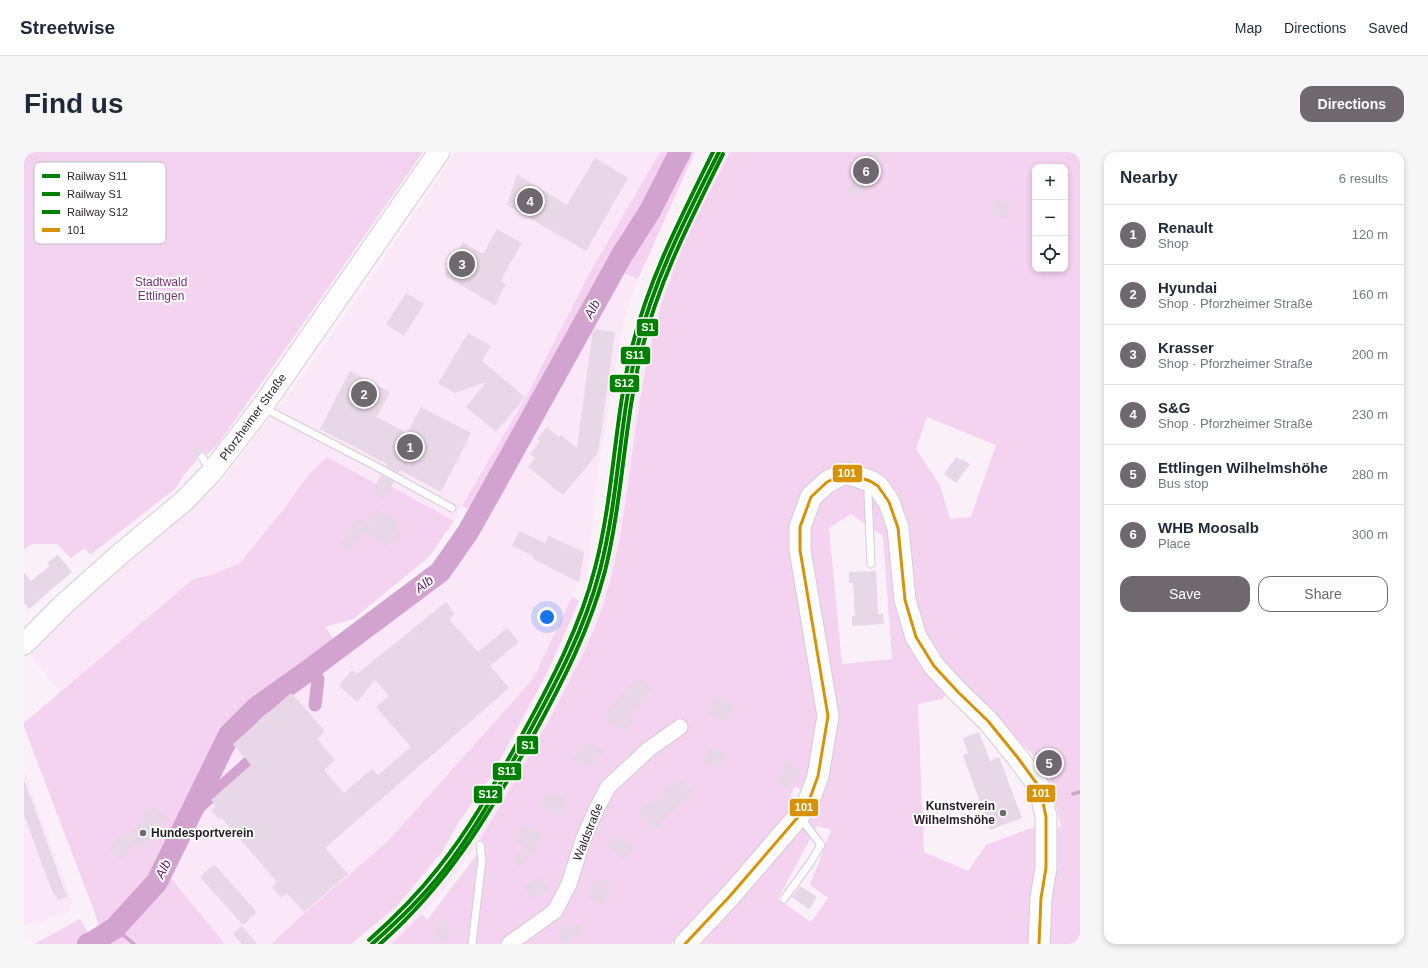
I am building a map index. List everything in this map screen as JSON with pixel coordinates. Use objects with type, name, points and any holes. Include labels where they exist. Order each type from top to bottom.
[{"type":"main road","name":"Pforzheimer Straße","points":[[24,644],[64,604],[119,555],[184,501],[206,465],[262,407],[439,152]]},
{"type":"main road","points":[[685,944],[730,896],[798,817],[810,798],[818,776],[828,716],[800,550],[800,528],[811,497],[827,482],[846,474],[870,481],[878,486],[889,502],[898,528],[905,600],[916,638],[934,666],[988,721],[1040,788],[1046,817],[1046,868],[1041,898],[1039,944]]},
{"type":"street","name":"Waldstraße","points":[[509,944],[555,911],[569,884],[583,840],[608,787],[649,749],[680,727]]},
{"type":"lane","points":[[262,407],[452,508]]},
{"type":"lane","points":[[870,481],[868,493],[871,564]]},
{"type":"lane","points":[[784,899],[821,845],[803,821],[798,817]]},
{"type":"lane","points":[[472,944],[482,860],[480,845]]},
{"type":"shaded area","points":[[455,152],[660,152],[589,274],[526,397],[454,521],[378,480],[377,484],[310,473],[286,506],[240,563],[211,575],[193,579],[61,691],[55,686],[30,655],[70,612],[217,487],[281,405],[325,345]]},
{"type":"shaded area","points":[[712,152],[730,152],[685,243],[625,504],[615,561],[605,600],[593,633],[574,673],[519,775],[480,839],[466,830],[492,789],[530,722],[565,654],[591,588],[604,536],[626,373],[635,328],[648,287],[669,237]]},
{"type":"shaded area","points":[[624,272],[638,279],[628,306],[621,335],[599,463],[586,584],[580,581],[533,679],[388,841],[271,944],[225,944],[169,876],[200,818],[195,813],[230,740],[290,689],[445,578],[487,518]]},
{"type":"shaded area","points":[[24,770],[72,902],[69,913],[24,926]]},
{"type":"shaded area","points":[[462,835],[476,844],[444,890],[391,944],[363,944],[418,891],[434,873]]},
{"type":"green space","name":"Stadtwald Ettlingen","points":[[24,152],[423,152],[218,444],[207,455],[202,444],[192,449],[197,460],[183,476],[176,488],[90,555],[85,548],[71,558],[57,544],[32,544],[24,549]]},
{"type":"green space","points":[[660,152],[695,152],[638,279],[624,273],[487,518],[462,506],[526,397],[589,274]]},
{"type":"green space","points":[[730,152],[1080,152],[1080,944],[701,944],[800,828],[804,791],[795,787],[790,796],[800,799],[724,888],[671,944],[391,944],[422,914],[427,920],[485,844],[480,839],[510,790],[547,724],[595,627],[605,599],[620,536],[644,376],[651,344],[670,279],[701,208]],"holes":[[[927,417],[996,445],[971,517],[950,519],[940,485],[916,449]],[[851,514],[883,536],[892,659],[842,664],[829,528]],[[958,680],[1048,770],[1061,827],[1031,828],[986,845],[968,871],[924,852],[918,704],[942,699]],[[817,826],[831,830],[810,885],[828,898],[811,922],[778,899]]]},
{"type":"green space","points":[[327,457],[376,484],[379,480],[454,521],[429,557],[353,619],[325,627],[333,638],[317,657],[262,697],[223,732],[183,816],[195,829],[169,876],[225,944],[105,944],[94,911],[24,727],[24,723],[193,579],[211,575],[240,563],[286,506],[310,473]]},
{"type":"green space","points":[[572,597],[579,601],[548,671],[491,777],[459,822],[442,852],[397,906],[351,944],[271,944],[388,841],[533,679]]},
{"type":"green space","points":[[80,919],[95,944],[34,944]]},
{"type":"building","points":[[867,152],[882,152],[862,196],[849,191]]},
{"type":"building","points":[[595,158],[628,178],[586,251],[507,205],[517,174],[567,205]]},
{"type":"building","points":[[996,200],[1012,203],[1008,219],[992,215]]},
{"type":"building","points":[[497,229],[522,243],[500,281],[506,284],[495,305],[444,275],[463,242],[483,254]]},
{"type":"building","points":[[406,293],[424,304],[404,336],[386,324]]},
{"type":"building","points":[[593,329],[615,332],[598,453],[563,495],[528,467],[535,458],[530,454],[540,441],[537,439],[547,427],[559,437],[561,435],[577,448]]},
{"type":"building","points":[[468,333],[491,346],[482,361],[525,397],[496,432],[466,407],[486,382],[455,393],[438,383]]},
{"type":"building","points":[[350,371],[390,392],[377,417],[407,433],[421,407],[471,433],[441,492],[400,470],[398,473],[386,466],[387,464],[320,429]]},
{"type":"building","points":[[202,444],[207,455],[202,452],[200,453],[197,460],[192,449]]},
{"type":"building","points":[[956,457],[970,464],[956,483],[944,474]]},
{"type":"building","points":[[381,475],[394,482],[384,500],[372,493]]},
{"type":"building","points":[[376,509],[400,522],[395,531],[400,534],[394,545],[390,542],[387,547],[361,532],[351,550],[340,544],[358,518],[368,524]]},
{"type":"building","points":[[519,531],[545,543],[549,536],[584,552],[579,582],[512,546]]},
{"type":"building","points":[[58,555],[72,572],[29,609],[24,603],[24,572],[31,581],[50,566],[47,563]]},
{"type":"building","points":[[876,571],[878,614],[883,614],[884,624],[852,626],[852,616],[855,616],[853,583],[849,583],[849,572]]},
{"type":"building","points":[[446,602],[455,614],[449,619],[478,652],[507,628],[519,642],[490,666],[509,688],[325,848],[348,874],[304,912],[287,893],[281,897],[272,887],[277,882],[221,817],[219,819],[211,810],[216,806],[211,800],[251,765],[233,744],[291,693],[325,731],[317,739],[335,760],[324,770],[344,793],[372,769],[378,775],[411,747],[376,707],[389,696],[375,680],[357,702],[339,686],[352,670],[357,674]]},
{"type":"building","points":[[637,677],[652,690],[631,714],[634,719],[623,733],[603,717]]},
{"type":"building","points":[[715,696],[735,706],[727,723],[707,713]]},
{"type":"building","points":[[979,732],[990,761],[999,757],[1022,818],[990,830],[963,755],[968,753],[963,738]]},
{"type":"building","points":[[590,741],[604,751],[592,768],[583,762],[580,766],[572,760],[585,742],[588,744]]},
{"type":"building","points":[[710,746],[727,753],[720,770],[703,762]]},
{"type":"building","points":[[786,760],[795,763],[793,769],[800,770],[795,785],[790,783],[788,788],[777,784]]},
{"type":"building","points":[[678,778],[693,793],[681,806],[679,804],[654,830],[637,813],[651,800],[654,803]]},
{"type":"building","points":[[24,782],[67,897],[58,900],[56,895],[54,896],[24,815]]},
{"type":"building","points":[[556,791],[565,797],[564,800],[567,802],[564,807],[566,808],[560,818],[539,805],[546,794],[551,798]]},
{"type":"building","name":"Hundesportverein","points":[[152,806],[167,817],[144,848],[135,842],[121,860],[108,851],[124,831],[129,835]]},
{"type":"building","points":[[523,824],[543,835],[535,851],[533,850],[520,867],[512,860],[525,846],[514,841]]},
{"type":"building","points":[[618,834],[634,848],[623,861],[608,846]]},
{"type":"building","points":[[214,864],[257,912],[243,925],[200,877]]},
{"type":"building","points":[[541,876],[549,890],[532,900],[524,886]]},
{"type":"building","points":[[602,878],[613,883],[603,905],[587,898],[596,880],[600,882]]},
{"type":"building","points":[[800,886],[817,897],[809,909],[792,897]]},
{"type":"building","points":[[438,919],[451,922],[446,943],[433,940]]},
{"type":"building","points":[[572,922],[570,927],[580,923],[584,934],[563,944],[556,929]]},
{"type":"building","points":[[242,926],[257,944],[242,944],[233,934]]},
{"type":"waterway","name":"Alb","points":[[88,944],[115,928],[157,882],[229,735],[257,707],[440,572],[468,532],[622,255],[650,211],[680,152]]},
{"type":"waterway","points":[[312,668],[318,679],[315,705]]},
{"type":"waterway","points":[[194,806],[200,806],[249,762]]},
{"type":"waterway","points":[[1073,794],[1080,792]]},
{"type":"waterway","points":[[115,928],[134,944]]},
{"type":"rail line","name":"S12","points":[[369,940],[423,887],[462,835],[484,802],[523,733],[564,653],[582,611],[595,568],[606,513],[621,402],[639,321],[647,296],[667,247],[713,152]]},
{"type":"rail line","name":"S11","points":[[372,944],[427,891],[466,839],[488,805],[527,736],[569,655],[594,592],[600,570],[611,515],[626,403],[644,322],[652,297],[672,248],[719,152]]},
{"type":"rail line","name":"S1","points":[[380,944],[405,921],[427,897],[466,847],[500,794],[544,716],[565,676],[583,635],[599,593],[611,543],[631,404],[649,323],[657,298],[677,249],[723,154]]},
{"type":"transit line","name":"101","points":[[685,944],[730,896],[798,817],[810,798],[818,776],[828,716],[800,550],[800,527],[811,497],[827,482],[846,473],[870,481],[878,486],[889,502],[898,528],[905,600],[916,637],[934,666],[988,721],[1040,788],[1046,817],[1046,868],[1041,898],[1039,944]]},
{"type":"place","name":"WHB Moosalb","points":[[866,171]]},
{"type":"place","name":"S&G","points":[[530,201]]},
{"type":"place","name":"Krasser","points":[[462,264]]},
{"type":"place","name":"Hyundai","points":[[364,394]]},
{"type":"place","name":"Renault","points":[[410,447]]},
{"type":"place","name":"Ettlingen Wilhelmshöhe","points":[[1049,763]]},
{"type":"place","name":"Kunstverein Wilhelmshöhe","points":[[1003,813]]},
{"type":"place","name":"Hundesportverein","points":[[143,833]]}]
